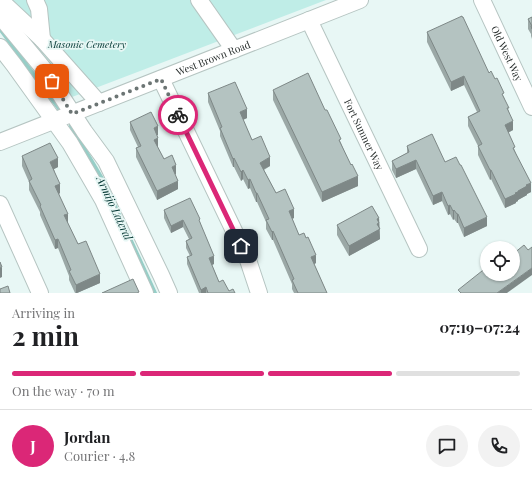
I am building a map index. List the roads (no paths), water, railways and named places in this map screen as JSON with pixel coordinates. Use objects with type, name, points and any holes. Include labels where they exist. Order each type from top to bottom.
[{"type":"street","points":[[0,0],[42,39],[99,103]]},
{"type":"street","points":[[34,0],[39,9],[42,39]]},
{"type":"street","points":[[199,0],[234,50]]},
{"type":"street","name":"West Brown Road","points":[[0,142],[360,0]]},
{"type":"street","name":"Old West Way","points":[[482,0],[532,108]]},
{"type":"street","points":[[0,16],[43,68],[72,114],[106,161],[169,293]]},
{"type":"street","name":"Fort Sumner Way","points":[[309,20],[419,249]]},
{"type":"street","points":[[0,47],[70,143],[102,200],[145,293]]},
{"type":"street","points":[[161,79],[248,260],[259,293]]},
{"type":"street","points":[[0,204],[40,293]]},
{"type":"waterway","name":"Armijo Lateral","points":[[0,29],[60,110]]},
{"type":"waterway","name":"Armijo Lateral","points":[[71,126],[104,182],[155,293]]},
{"type":"park label","name":"Masonic Cemetery","points":[[87,44]]}]
